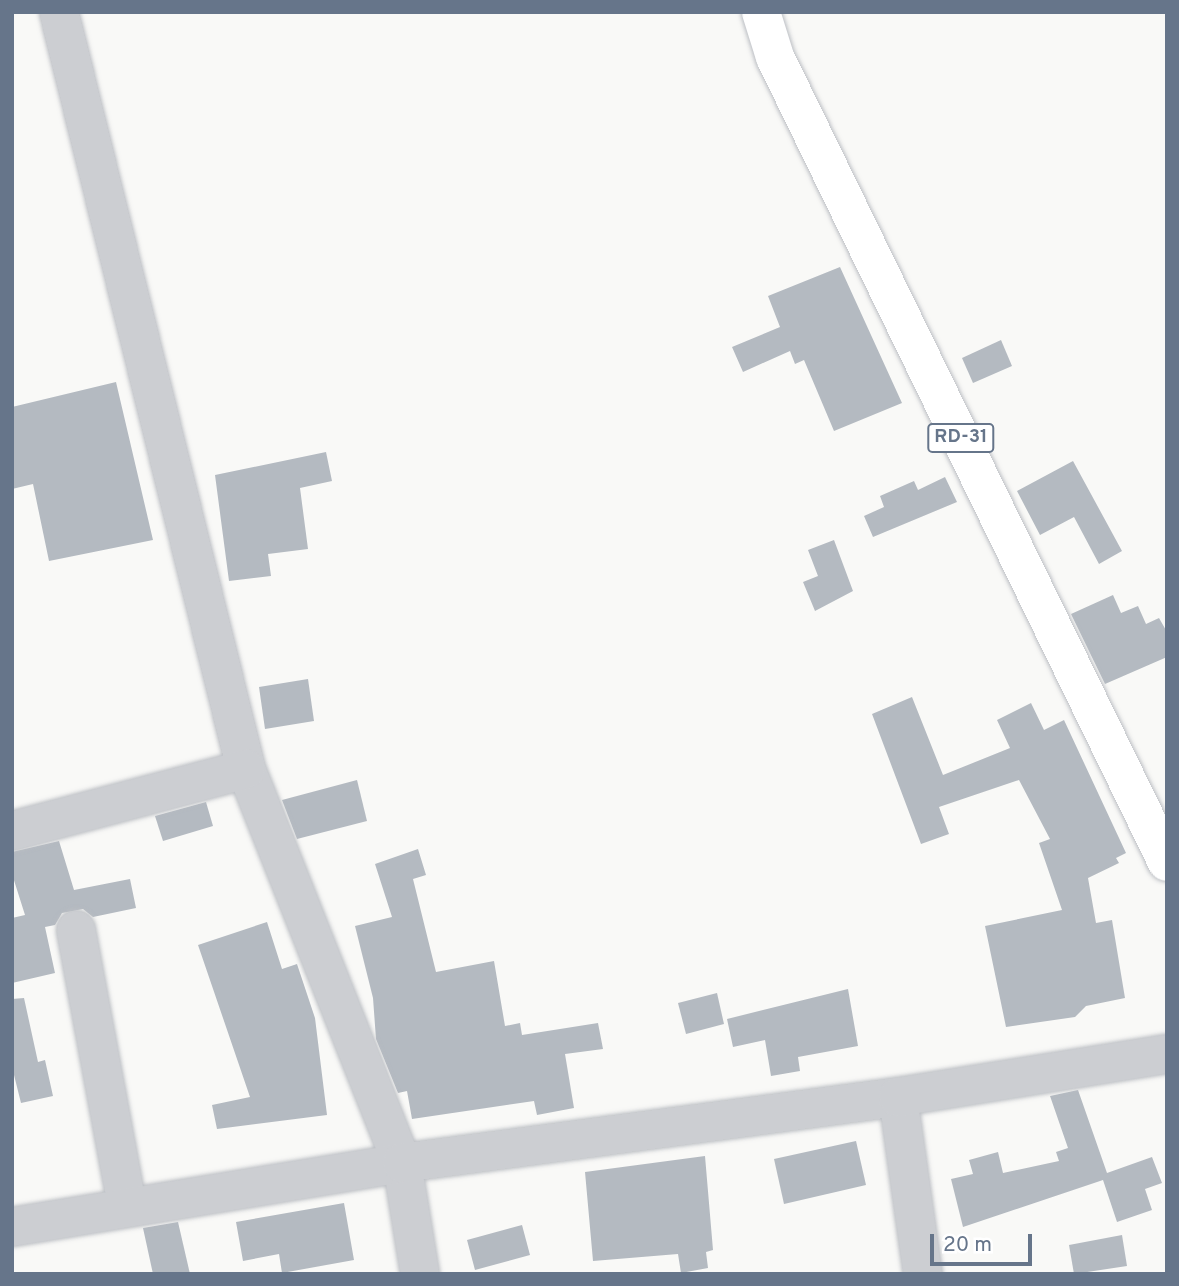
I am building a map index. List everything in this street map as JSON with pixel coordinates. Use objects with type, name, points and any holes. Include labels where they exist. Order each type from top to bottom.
[{"type":"main road","name":"RD-31","points":[[761,12],[775,57],[1167,862]]},
{"type":"street","points":[[59,12],[246,769],[402,1163],[419,1274]]},
{"type":"street","points":[[12,831],[246,769]]},
{"type":"street","points":[[76,930],[127,1205]]},
{"type":"street","points":[[12,1227],[127,1205],[402,1163],[898,1097],[1167,1054]]},
{"type":"street","points":[[898,1097],[923,1274]]},
{"type":"building","points":[[840,267],[902,403],[834,431],[804,360],[795,364],[790,351],[743,372],[732,347],[780,327],[768,296]]},
{"type":"building","points":[[1001,340],[1012,366],[973,383],[962,358]]},
{"type":"building","points":[[116,382],[153,540],[49,561],[33,484],[12,489],[12,407]]},
{"type":"building","points":[[326,452],[332,481],[300,488],[308,549],[268,554],[271,576],[229,581],[215,475]]},
{"type":"building","points":[[1073,461],[1122,551],[1099,564],[1074,517],[1040,535],[1017,491]]},
{"type":"building","points":[[945,477],[957,502],[873,537],[864,516],[884,507],[880,496],[914,481],[918,490]]},
{"type":"building","points":[[834,540],[853,591],[815,611],[803,582],[818,576],[808,550]]},
{"type":"building","points":[[1113,595],[1121,613],[1138,606],[1146,624],[1159,618],[1167,632],[1167,657],[1105,684],[1071,614]]},
{"type":"building","points":[[308,679],[314,721],[265,729],[259,687]]},
{"type":"building","points":[[912,697],[943,775],[1010,748],[997,720],[1031,703],[1044,730],[1064,720],[1126,853],[1116,858],[1119,863],[1088,878],[1096,923],[1112,920],[1125,998],[1086,1006],[1075,1017],[1006,1027],[985,926],[1062,910],[1039,843],[1050,839],[1019,780],[939,807],[949,834],[921,844],[872,714]]},
{"type":"building","points":[[357,780],[367,821],[297,839],[282,800]]},
{"type":"building","points":[[206,802],[213,826],[163,841],[155,816]]},
{"type":"building","points":[[59,841],[74,890],[130,879],[136,908],[93,917],[83,909],[62,913],[55,925],[45,927],[55,973],[12,983],[12,918],[25,915],[12,874],[12,852]]},
{"type":"building","points":[[418,849],[426,875],[413,879],[436,972],[494,961],[505,1026],[520,1023],[522,1035],[598,1023],[603,1049],[565,1054],[574,1108],[537,1115],[534,1101],[412,1119],[407,1091],[398,1093],[376,1039],[373,998],[355,926],[392,917],[375,864]]},
{"type":"building","points":[[267,922],[282,969],[297,964],[315,1018],[327,1115],[217,1129],[212,1105],[250,1097],[198,945]]},
{"type":"building","points":[[848,989],[858,1046],[798,1057],[800,1071],[771,1076],[765,1040],[733,1047],[727,1019]]},
{"type":"building","points":[[717,993],[724,1024],[686,1034],[678,1003]]},
{"type":"building","points":[[24,998],[38,1062],[45,1060],[53,1096],[21,1103],[12,1067],[12,999]]},
{"type":"building","points":[[1078,1090],[1107,1173],[1152,1157],[1162,1183],[1145,1189],[1152,1210],[1117,1222],[1103,1180],[963,1227],[951,1179],[973,1174],[969,1160],[998,1152],[1003,1173],[1059,1161],[1056,1152],[1068,1148],[1050,1096]]},
{"type":"building","points":[[856,1141],[866,1185],[784,1204],[774,1159]]},
{"type":"building","points":[[705,1156],[713,1250],[706,1252],[708,1268],[681,1273],[678,1254],[593,1261],[585,1172]]},
{"type":"building","points":[[344,1203],[354,1260],[282,1273],[279,1254],[243,1261],[236,1222]]},
{"type":"building","points":[[178,1222],[190,1274],[153,1274],[143,1228]]},
{"type":"building","points":[[522,1225],[530,1255],[475,1270],[467,1240]]},
{"type":"building","points":[[1122,1235],[1127,1266],[1074,1274],[1069,1245]]}]
